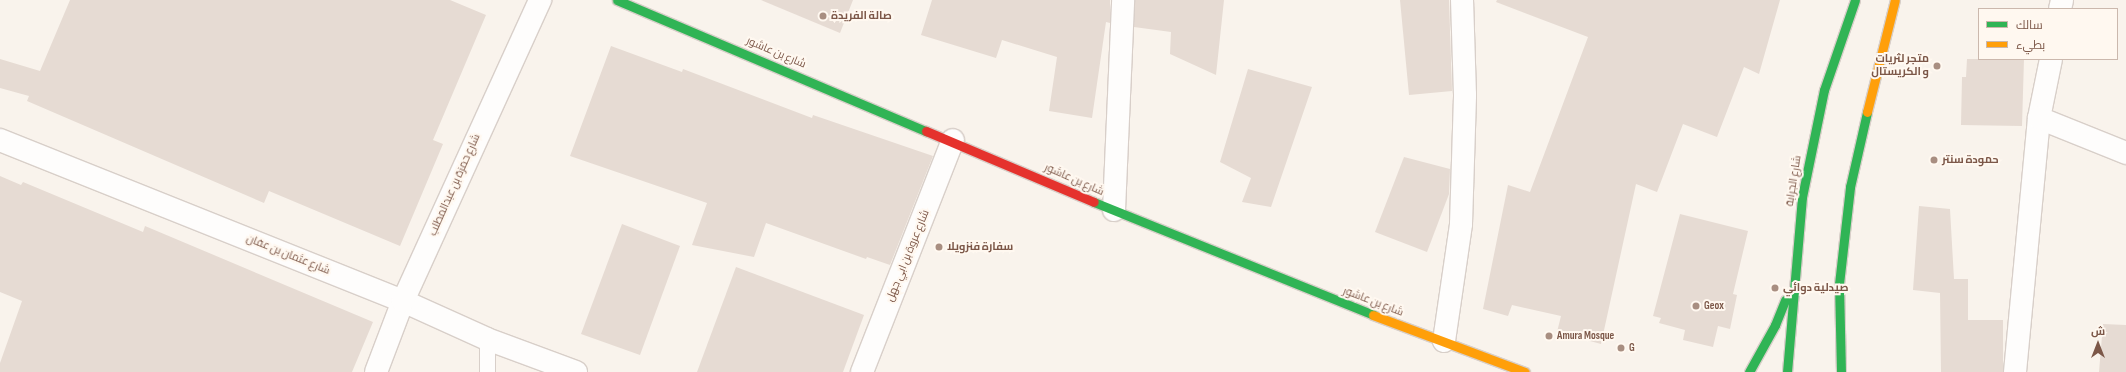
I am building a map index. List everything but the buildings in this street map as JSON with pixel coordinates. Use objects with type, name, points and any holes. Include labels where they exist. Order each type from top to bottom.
[{"type":"main road","name":"شارع بن عاشور","points":[[617,0],[953,140],[1114,210],[1362,311],[1525,372]]},
{"type":"main road","name":"شارع الجرابة","points":[[1787,372],[1793,281],[1802,197],[1824,90],[1855,0]]},
{"type":"main road","points":[[1841,372],[1839,284],[1850,187],[1881,49],[1895,0]]},
{"type":"main road","points":[[1749,372],[1775,325],[1793,281]]},
{"type":"street","name":"شارع حمزة بن عبدالمطلب","points":[[376,372],[403,301],[540,0]]},
{"type":"street","points":[[1114,210],[1123,0]]},
{"type":"street","points":[[1444,341],[1461,224],[1465,95],[1462,0]]},
{"type":"street","points":[[2015,372],[2040,118],[2051,60]]},
{"type":"street","points":[[2040,118],[2126,153]]},
{"type":"street","name":"شارع عثمان بن عفان","points":[[0,140],[403,301],[487,339],[576,372]]},
{"type":"street","name":"شارع عروة بن ابي جهل","points":[[862,372],[953,140]]},
{"type":"lane","points":[[487,339],[487,372]]},
{"type":"traffic: fast","points":[[617,0],[926,131]]},
{"type":"traffic: fast","points":[[1787,372],[1802,197],[1824,90],[1855,0]]},
{"type":"traffic: fast","points":[[1841,372],[1839,284],[1850,187],[1867,112]]},
{"type":"traffic: fast","points":[[1094,202],[1373,315]]},
{"type":"traffic: fast","points":[[1749,372],[1775,325],[1785,300]]},
{"type":"traffic: slow","points":[[1867,112],[1895,0]]},
{"type":"traffic: slow","points":[[1373,315],[1525,372]]},
{"type":"traffic: jam","points":[[926,131],[1094,202]]},
{"type":"place","name":"صالة الفريدة","points":[[823,16]]},
{"type":"place","name":"متجر لثريات و الكريستال","points":[[1937,66]]},
{"type":"place","name":"حمودة سنتر","points":[[1934,160]]},
{"type":"place","name":"سفارة فنزويلا","points":[[939,247]]},
{"type":"place","name":"صيدلية دوائي","points":[[1775,288]]},
{"type":"place","name":"Geox","points":[[1696,306]]},
{"type":"place","name":"Amura Mosque","points":[[1549,336]]},
{"type":"place","name":"G","points":[[1621,348]]}]
